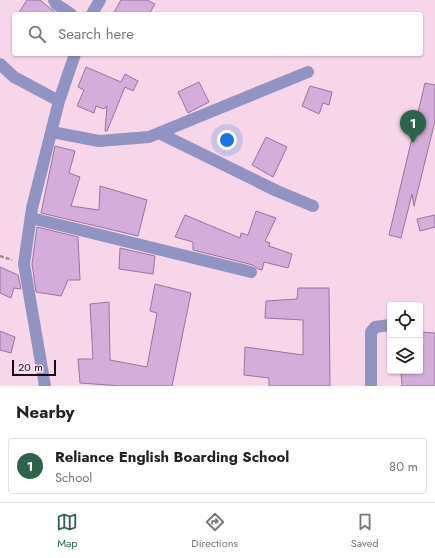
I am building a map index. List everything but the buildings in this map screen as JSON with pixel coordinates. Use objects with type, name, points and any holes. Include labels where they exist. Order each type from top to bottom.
[{"type":"street","points":[[54,0],[56,4],[68,12]]},
{"type":"street","points":[[93,12],[100,0]]},
{"type":"street","points":[[45,386],[24,264],[31,218],[60,101],[73,56]]},
{"type":"street","points":[[0,64],[14,77],[60,101]]},
{"type":"street","points":[[52,132],[99,142],[149,137],[308,72]]},
{"type":"street","points":[[159,133],[277,191],[314,206]]},
{"type":"street","points":[[31,218],[251,272]]},
{"type":"street","points":[[371,386],[371,332],[375,327],[387,325]]},
{"type":"place","name":"Reliance English Boarding School","points":[[413,143]]}]
